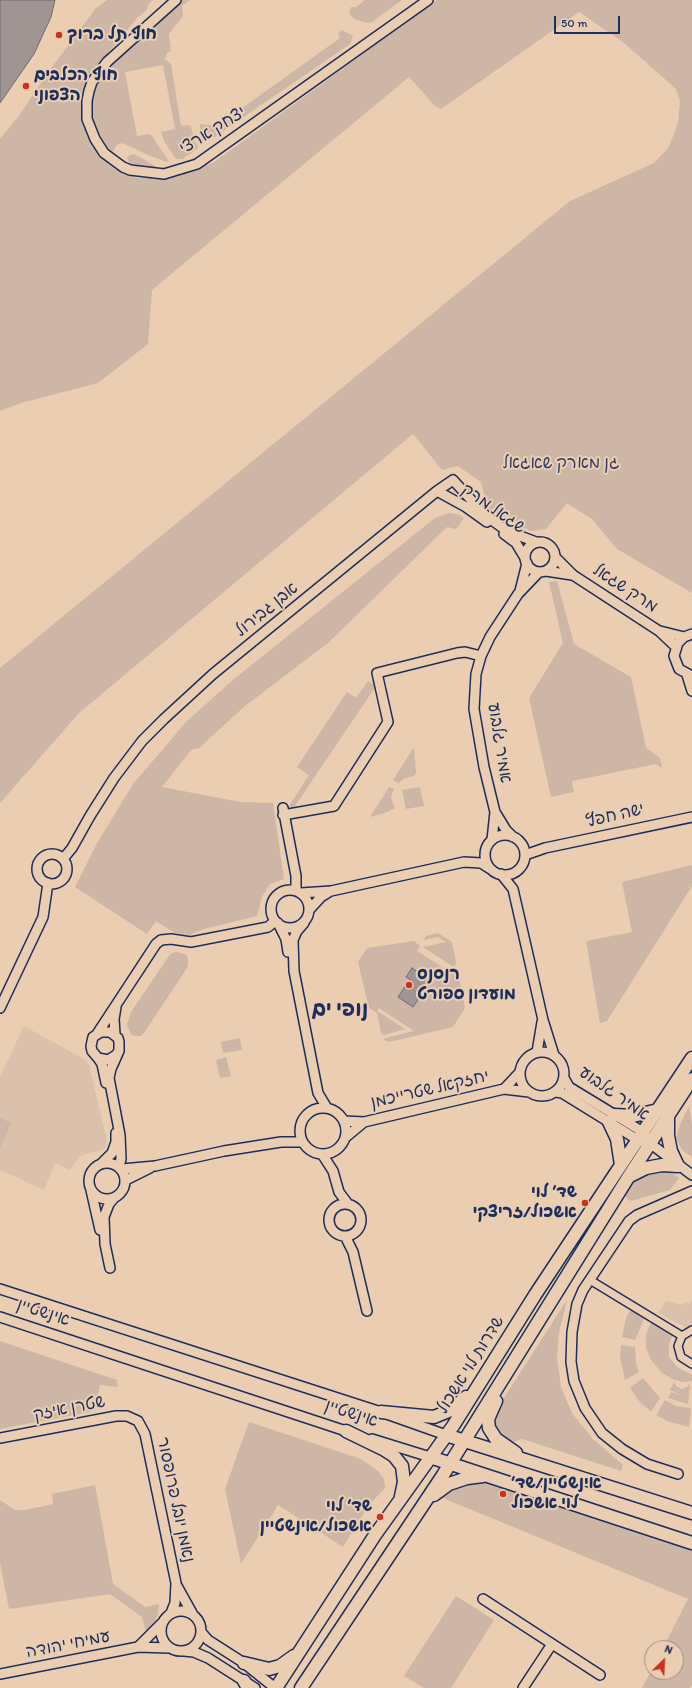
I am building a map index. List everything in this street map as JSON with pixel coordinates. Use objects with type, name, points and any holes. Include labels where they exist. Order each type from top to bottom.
[{"type":"street","name":"יצחק ארצי","points":[[176,0],[108,62],[92,82],[86,101],[87,119],[95,138],[104,153],[130,170],[152,174],[164,174],[197,164],[374,40],[428,0]]},
{"type":"street","name":"אבן גבירול","points":[[63,858],[72,848],[114,778],[142,742],[198,687],[437,491],[453,480]]},
{"type":"street","name":"שגאל מרק","points":[[453,480],[485,515],[507,532],[536,542]]},
{"type":"street","name":"שגאל מרק","points":[[437,491],[466,508],[516,543],[526,561]]},
{"type":"street","points":[[536,542],[548,544],[553,549],[555,557],[553,565],[543,571],[530,567],[526,561],[528,548],[536,542]]},
{"type":"street","name":"מרק שגאל","points":[[555,557],[573,575],[660,631],[676,647]]},
{"type":"street","name":"אמיר גלבוע","points":[[518,594],[526,561]]},
{"type":"street","name":"אמיר גלבוע","points":[[512,837],[495,812],[482,755],[474,709],[476,674],[480,656],[518,594],[543,571]]},
{"type":"street","name":"מרק שגאל","points":[[543,571],[573,575]]},
{"type":"street","name":"מרק שגאל","points":[[660,631],[688,636]]},
{"type":"street","points":[[688,636],[676,647],[674,656],[676,665],[689,675],[692,691]]},
{"type":"street","points":[[310,909],[307,900],[298,892],[283,812],[334,806],[388,722],[377,673],[457,653],[464,652],[480,656]]},
{"type":"street","name":"אמיר גלבוע","points":[[490,843],[495,812]]},
{"type":"street","name":"ישה חפץ","points":[[524,855],[545,848],[692,817]]},
{"type":"street","points":[[464,862],[478,854],[500,836],[512,837],[521,845],[524,855],[524,861],[518,870],[513,889]]},
{"type":"street","points":[[490,843],[486,859],[492,870]]},
{"type":"street","name":"ישה חפץ","points":[[521,845],[545,848]]},
{"type":"street","points":[[49,854],[54,854],[63,858],[66,866],[66,875],[60,881],[48,883],[40,877],[37,868],[41,859],[49,854]]},
{"type":"street","points":[[294,971],[290,963],[286,939],[271,911],[273,900],[280,892],[285,890],[298,892],[330,891],[464,862],[480,863],[501,874],[510,874],[518,870]]},
{"type":"street","points":[[501,874],[513,889],[543,1020],[554,1055],[564,1068],[564,1078],[556,1092],[542,1097],[529,1092],[523,1085],[520,1072],[525,1060],[537,1052],[546,1052],[554,1055]]},
{"type":"street","points":[[0,1008],[43,917],[48,883]]},
{"type":"street","points":[[326,1108],[318,1093],[294,971],[293,940],[297,931],[308,917],[310,909],[321,897],[330,891]]},
{"type":"street","points":[[276,922],[290,928],[304,923]]},
{"type":"street","points":[[110,1268],[90,1185],[90,1175],[92,1170],[101,1164],[112,1153],[116,1138],[104,1073],[91,1046],[94,1037],[156,944],[161,940],[171,939],[191,942],[268,927],[276,922]]},
{"type":"street","points":[[114,1034],[114,1019],[117,1004]]},
{"type":"street","points":[[537,1052],[543,1020]]},
{"type":"street","points":[[97,1034],[106,1031],[114,1034],[120,1042],[119,1051],[111,1069],[109,1078],[121,1142],[120,1168]]},
{"type":"street","points":[[98,1058],[108,1060],[119,1051]]},
{"type":"street","name":"שדרות לוי אשכול","points":[[306,1685],[464,1441],[629,1176],[651,1144],[663,1114],[692,1058]]},
{"type":"street","name":"יחזקאל שטרייכמן","points":[[504,1089],[520,1072]]},
{"type":"street","name":"אמיר גלבוע","points":[[564,1078],[569,1086],[611,1118]]},
{"type":"street","name":"שדרות לוי אשכול","points":[[276,1688],[375,1535],[446,1435],[640,1136],[663,1114],[692,1079]]},
{"type":"street","name":"יחזקאל שטרייכמן","points":[[344,1121],[364,1122],[504,1089],[529,1092]]},
{"type":"street","name":"אמיר גלבוע","points":[[556,1092],[562,1092],[611,1118],[640,1136],[678,1166],[692,1175]]},
{"type":"street","points":[[316,1110],[318,1093]]},
{"type":"street","points":[[281,1142],[300,1130],[307,1115],[316,1110],[326,1108],[335,1111],[344,1121],[346,1137],[342,1145],[335,1152],[322,1154],[309,1149],[303,1142],[300,1130]]},
{"type":"street","points":[[621,1165],[617,1139],[611,1118],[663,1114],[671,1151],[678,1166],[662,1165],[646,1168],[629,1176]]},
{"type":"street","name":"יחזקאל שטרייכמן","points":[[346,1137],[364,1122]]},
{"type":"street","points":[[120,1168],[155,1166],[224,1151],[281,1142],[303,1142]]},
{"type":"street","points":[[333,1171],[335,1152]]},
{"type":"street","points":[[322,1154],[333,1171],[339,1192],[348,1204],[360,1214],[360,1225],[350,1235]]},
{"type":"street","points":[[101,1164],[112,1163],[120,1168],[126,1180],[124,1189],[109,1204],[104,1217],[105,1244]]},
{"type":"street","points":[[126,1180],[155,1166]]},
{"type":"street","points":[[90,1185],[95,1194],[99,1197],[114,1198]]},
{"type":"street","points":[[678,1474],[647,1464],[622,1450],[602,1432],[585,1408],[574,1381],[571,1362],[572,1332],[577,1304],[590,1280],[629,1221],[637,1215],[692,1191]]},
{"type":"street","points":[[339,1192],[336,1207],[330,1215],[330,1225],[336,1233],[350,1235]]},
{"type":"street","points":[[336,1207],[348,1204]]},
{"type":"street","points":[[350,1235],[367,1311]]},
{"type":"street","points":[[590,1280],[682,1336]]},
{"type":"street","name":"אינשטיין","points":[[0,1289],[692,1514]]},
{"type":"street","name":"אינשטיין","points":[[0,1316],[346,1431],[692,1543]]},
{"type":"street","points":[[692,1330],[682,1336],[679,1341],[678,1352],[684,1361],[692,1364]]},
{"type":"street","points":[[514,1362],[488,1419],[489,1428],[496,1439],[504,1446],[540,1465]]},
{"type":"street","points":[[381,1412],[434,1417],[442,1414],[461,1402],[482,1378]]},
{"type":"street","name":"שטרן איזק","points":[[0,1438],[116,1416],[132,1417],[142,1425]]},
{"type":"street","name":"נאמן יובל פרופסור","points":[[142,1425],[176,1583],[175,1603],[171,1613]]},
{"type":"street","points":[[346,1431],[383,1449],[394,1456],[402,1466],[404,1482],[399,1503]]},
{"type":"street","points":[[421,1507],[443,1487],[474,1476],[488,1476]]},
{"type":"street","name":"נאמן יובל פרופסור","points":[[176,1583],[192,1613]]},
{"type":"street","points":[[484,1599],[600,1675]]},
{"type":"street","points":[[138,1647],[171,1613],[182,1610],[192,1613],[199,1621],[202,1632],[208,1640],[244,1663],[276,1688]]},
{"type":"street","points":[[162,1622],[160,1633],[162,1639],[169,1648],[194,1652],[208,1658],[246,1684],[255,1688]]},
{"type":"street","points":[[183,1651],[194,1647],[198,1643],[202,1632]]},
{"type":"street","points":[[523,1688],[552,1644]]},
{"type":"street","name":"עמיחי יהודה","points":[[2,1674],[138,1647],[149,1646],[169,1648]]},
{"type":"street","points":[[244,1663],[265,1669],[274,1668],[300,1652]]},
{"type":"shaded area","points":[[0,0],[55,0],[51,17],[34,54],[0,103]]},
{"type":"shaded area","points":[[412,968],[431,981],[413,1007],[398,997],[410,979],[406,977]]},
{"type":"shaded area","points":[[24,1026],[86,1060],[89,1065],[107,1141],[105,1149],[80,1156],[70,1170],[55,1163],[44,1190],[0,1170],[0,1077]]},
{"type":"shaded area","points":[[692,1300],[692,1328],[689,1329],[658,1313],[666,1301],[683,1305],[685,1302],[689,1304]]},
{"type":"green space","name":"גן מארק שאגאל","points":[[107,0],[153,0],[148,5],[147,10],[138,17],[97,66],[84,89],[82,117],[90,138],[116,168],[137,178],[168,178],[213,163],[437,0],[692,0],[692,593],[617,549],[592,519],[567,503],[546,529],[531,531],[508,522],[487,507],[481,482],[458,466],[442,470],[413,434],[79,713],[0,803],[0,668],[570,201],[654,163],[669,147],[678,123],[680,101],[676,89],[623,42],[579,12],[441,109],[435,106],[409,77],[152,290],[148,344],[98,383],[21,403],[0,411],[0,139],[18,117],[52,67],[96,8]]},
{"type":"green space","points":[[182,0],[190,0],[182,6],[183,16],[169,34],[171,51],[167,53],[165,59],[171,64],[181,126],[189,125],[191,127],[195,142],[198,146],[197,149],[182,159],[176,159],[164,141],[161,132],[175,129],[163,65],[125,72],[137,136],[149,134],[152,136],[168,160],[167,162],[123,143],[117,145],[111,154],[97,136],[91,115],[92,93],[95,84],[102,73],[115,59]]},
{"type":"green space","points":[[365,0],[402,0],[372,22],[368,23],[354,19],[349,13],[351,7],[356,7]]},
{"type":"green space","points":[[342,30],[353,36],[350,44],[213,138],[203,141],[201,139],[200,124],[217,126],[340,38],[338,33]]},
{"type":"green space","points":[[134,154],[161,170],[131,166],[127,158]]},
{"type":"green space","points":[[448,513],[457,514],[464,518],[456,529],[447,527],[328,643],[245,706],[199,748],[191,750],[162,787],[240,802],[273,803],[284,879],[270,884],[262,897],[257,916],[204,929],[189,935],[175,933],[156,921],[147,934],[75,887],[96,845],[133,784],[187,721],[234,679],[435,518]]},
{"type":"green space","points":[[557,581],[574,644],[631,677],[646,748],[660,758],[662,768],[656,764],[572,781],[574,792],[551,797],[529,698],[563,643],[549,582]]},
{"type":"green space","points":[[368,681],[376,686],[293,809],[289,806],[309,775],[297,767],[347,692],[356,698]]},
{"type":"green space","points":[[414,747],[416,773],[414,776],[405,778],[398,783],[393,780]]},
{"type":"green space","points":[[389,787],[394,789],[391,797],[395,808],[385,813],[370,817]]},
{"type":"green space","points":[[420,787],[424,806],[406,809],[402,790]]},
{"type":"green space","points":[[692,865],[692,886],[607,1021],[600,1023],[586,941],[632,932],[622,882]]},
{"type":"green space","points":[[438,933],[452,942],[456,962],[455,966],[452,966],[423,947],[446,942],[438,937],[424,940],[426,936]]},
{"type":"green space","name":"רנסנס מועדון ספורט","points":[[414,941],[420,946],[417,951],[456,976],[456,973],[458,973],[465,1008],[453,1027],[389,1042],[384,1040],[385,1038],[414,1031],[379,1008],[377,1011],[405,1029],[384,1035],[381,1033],[377,1013],[369,1008],[358,962],[367,948]]},
{"type":"green space","points":[[178,952],[187,955],[187,968],[144,1033],[141,1036],[134,1036],[131,1034],[127,1025],[131,1012],[169,956],[172,953]]},
{"type":"green space","points":[[240,1038],[242,1050],[223,1053],[221,1042]]},
{"type":"green space","points":[[226,1057],[231,1076],[220,1078],[216,1060]]},
{"type":"green space","points":[[689,1106],[692,1125],[692,1157],[682,1150],[676,1138],[681,1122]]},
{"type":"green space","points":[[0,1118],[11,1123],[0,1148]]},
{"type":"green space","points":[[665,1169],[679,1178],[670,1190],[631,1201],[623,1195],[638,1177],[653,1171]]},
{"type":"green space","points":[[567,1300],[559,1332],[557,1357],[561,1387],[572,1413],[593,1439],[623,1465],[621,1471],[522,1439],[513,1442],[503,1438],[495,1431],[492,1422],[500,1404]]},
{"type":"green space","points":[[631,1309],[645,1317],[635,1340],[622,1337],[626,1318]]},
{"type":"green space","points":[[652,1320],[674,1333],[669,1343],[669,1357],[677,1367],[692,1375],[692,1381],[683,1382],[672,1379],[661,1372],[651,1360],[646,1348],[646,1334]]},
{"type":"green space","points":[[0,1341],[117,1380],[118,1387],[100,1385],[95,1411],[0,1429]]},
{"type":"green space","points":[[621,1345],[635,1347],[636,1363],[639,1372],[625,1380],[620,1357]]},
{"type":"green space","points":[[643,1378],[660,1398],[651,1412],[639,1401],[630,1388]]},
{"type":"green space","points":[[674,1382],[677,1387],[682,1389],[690,1384],[688,1404],[668,1398],[671,1392],[683,1396],[670,1390]]},
{"type":"green space","points":[[665,1400],[676,1406],[691,1408],[689,1427],[667,1421],[656,1415]]},
{"type":"green space","points":[[249,1422],[361,1459],[378,1471],[384,1479],[385,1488],[369,1505],[343,1547],[278,1505],[241,1564],[225,1489]]},
{"type":"green space","points":[[490,1481],[692,1547],[692,1685],[690,1688],[642,1688],[646,1680],[684,1680],[684,1640],[667,1640],[688,1599],[438,1496],[445,1489],[468,1482]]},
{"type":"green space","points":[[95,1485],[113,1584],[145,1607],[159,1604],[158,1614],[154,1624],[146,1632],[142,1617],[110,1594],[9,1609],[0,1563],[0,1500],[15,1510],[25,1510],[53,1504],[52,1494]]},
{"type":"green space","points":[[456,1596],[494,1620],[451,1688],[424,1688],[404,1676]]},
{"type":"place","name":"חוף תל ברוך","points":[[59,35]]},
{"type":"place","name":"חוף הכלבים הצפוני","points":[[26,86]]},
{"type":"place","name":"רנסנס מועדון ספורט","points":[[409,985]]},
{"type":"place","name":"שד׳ לוי אשכול/זריצקי","points":[[585,1203]]},
{"type":"place","name":"אינשטיין/שד׳ לוי אשכול","points":[[503,1494]]},
{"type":"place","name":"שד׳ לוי אשכול/אינשטיין","points":[[380,1517]]},
{"type":"district","name":"נופי ים","points":[[340,1011]]}]
